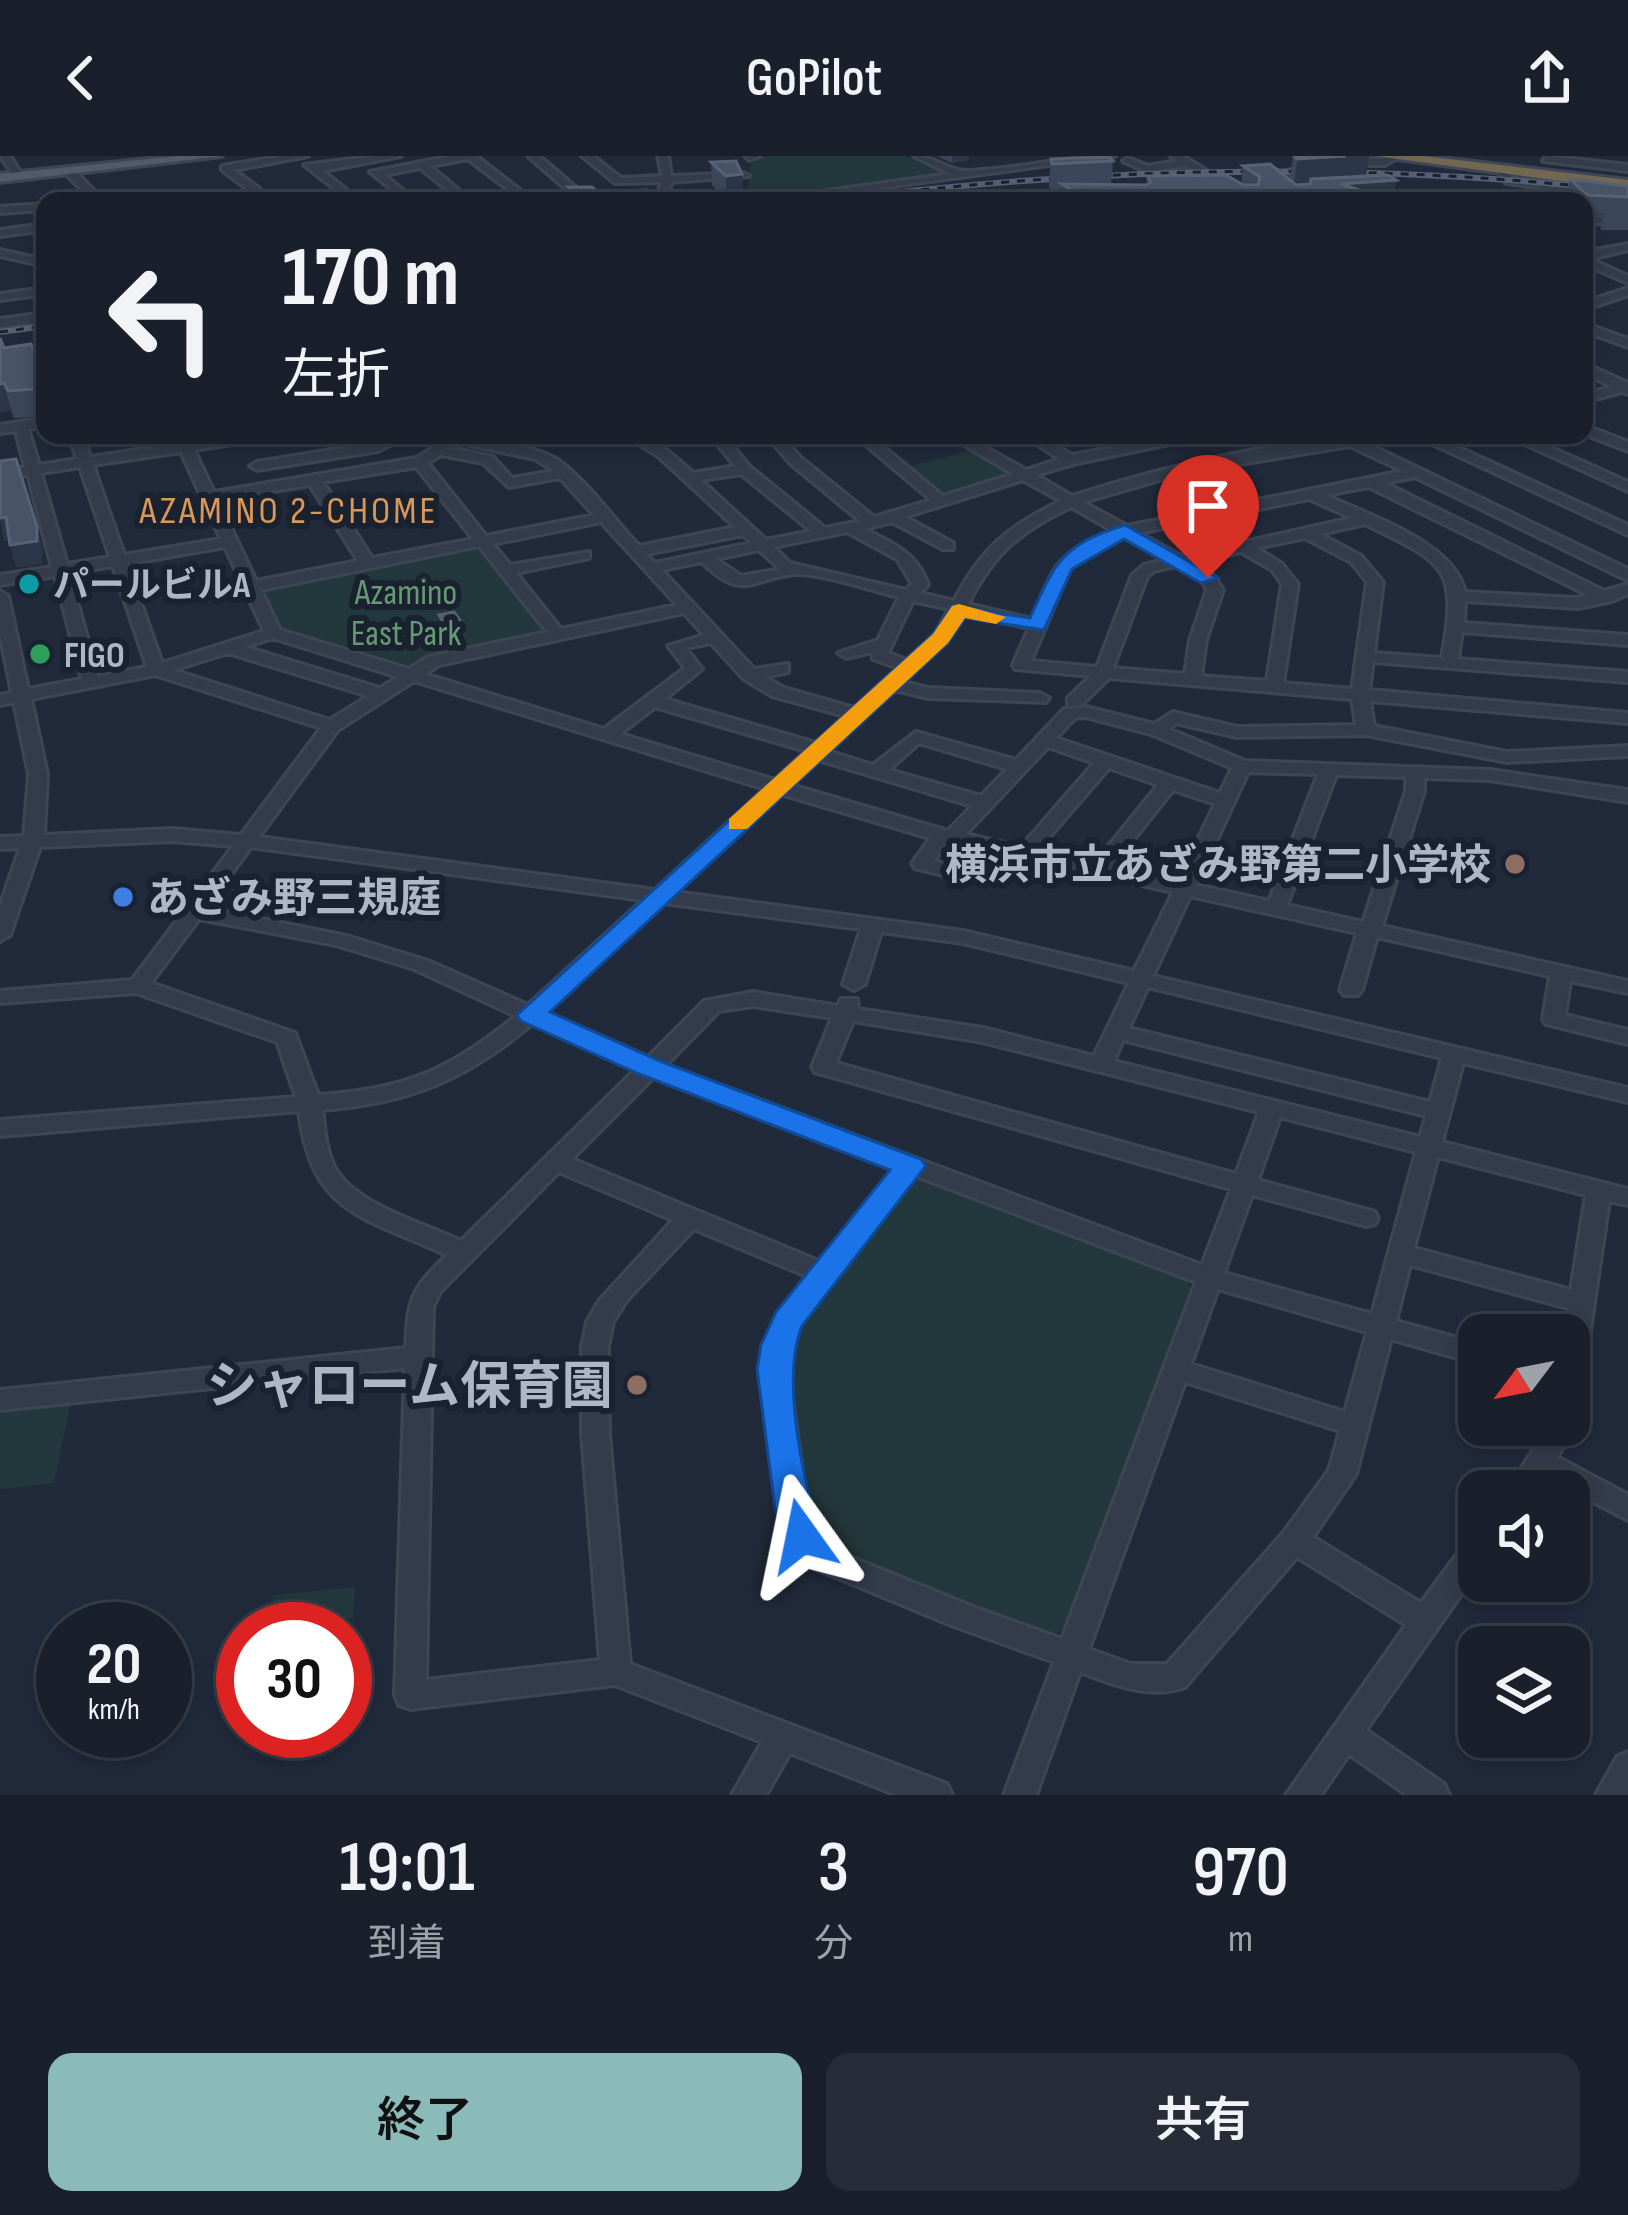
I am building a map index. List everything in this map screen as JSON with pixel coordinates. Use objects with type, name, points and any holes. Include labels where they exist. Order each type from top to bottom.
[{"type":"highway","points":[[1384,156],[1628,184]]},
{"type":"highway","points":[[1408,156],[1542,162],[1628,184]]},
{"type":"main road","points":[[0,178],[215,156]]},
{"type":"street","points":[[5,156],[20,176]]},
{"type":"street","points":[[64,156],[90,192]]},
{"type":"street","points":[[255,192],[225,167],[301,156],[344,192]]},
{"type":"street","points":[[314,169],[396,156]]},
{"type":"street","points":[[377,173],[469,156],[518,192]]},
{"type":"street","points":[[533,156],[575,192]]},
{"type":"street","points":[[587,156],[615,181],[664,191],[750,192],[961,175],[1110,156]]},
{"type":"street","points":[[663,156],[664,191]]},
{"type":"street","points":[[750,156],[750,192]]},
{"type":"street","points":[[919,156],[961,175]]},
{"type":"street","points":[[932,160],[964,156]]},
{"type":"street","points":[[1020,156],[1038,165]]},
{"type":"street","points":[[1291,192],[1274,178],[1317,163],[1385,162],[1394,157]]},
{"type":"street","points":[[1128,161],[1147,169],[1181,160],[1235,192]]},
{"type":"street","points":[[359,162],[401,192]]},
{"type":"street","points":[[1542,162],[1628,168]]},
{"type":"street","points":[[424,166],[456,192]]},
{"type":"street","points":[[1502,170],[1510,182],[1548,192]]},
{"type":"street","points":[[1388,187],[1396,192]]},
{"type":"street","points":[[1593,195],[1628,196]]},
{"type":"street","points":[[0,210],[36,208]]},
{"type":"street","points":[[1593,220],[1628,221]]},
{"type":"street","points":[[0,233],[36,228]]},
{"type":"street","points":[[1593,247],[1601,250]]},
{"type":"street","points":[[1593,254],[1628,247]]},
{"type":"street","points":[[0,253],[36,248]]},
{"type":"street","points":[[0,253],[36,261]]},
{"type":"street","points":[[1593,263],[1628,280]]},
{"type":"street","points":[[1593,303],[1628,291]]},
{"type":"street","points":[[0,297],[36,292]]},
{"type":"street","points":[[1593,298],[1628,308]]},
{"type":"street","points":[[0,323],[36,318]]},
{"type":"street","points":[[1593,330],[1628,343]]},
{"type":"street","points":[[0,356],[36,352]]},
{"type":"street","points":[[1593,371],[1627,388]]},
{"type":"street","points":[[1593,396],[1627,388]]},
{"type":"street","points":[[0,429],[36,423]]},
{"type":"street","points":[[21,425],[92,682]]},
{"type":"street","points":[[1602,436],[1628,429]]},
{"type":"street","points":[[1593,432],[1628,447]]},
{"type":"street","points":[[80,444],[156,670]]},
{"type":"street","points":[[0,475],[205,444]]},
{"type":"street","points":[[245,444],[268,487]]},
{"type":"street","points":[[257,466],[384,444]]},
{"type":"street","points":[[209,496],[420,462],[445,444]]},
{"type":"street","points":[[458,444],[488,460],[509,483],[564,473]]},
{"type":"street","points":[[472,444],[539,457],[564,473],[750,675],[778,692],[856,714]]},
{"type":"street","points":[[649,444],[780,564],[1037,626]]},
{"type":"street","points":[[724,444],[744,469],[822,533]]},
{"type":"street","points":[[781,444],[872,523]]},
{"type":"street","points":[[872,444],[941,501]]},
{"type":"street","points":[[967,444],[1208,578],[1215,590],[1198,640],[1192,682]]},
{"type":"street","points":[[1045,444],[1070,460]]},
{"type":"street","points":[[651,568],[872,523],[1070,460],[1156,444]]},
{"type":"street","points":[[0,1128],[310,1105],[374,1097],[430,1082],[472,1060],[531,1015],[941,638],[994,549],[1042,513],[1150,477],[1314,444]]},
{"type":"street","points":[[1356,444],[1628,575]]},
{"type":"street","points":[[1440,444],[1628,531]]},
{"type":"street","points":[[1532,444],[1628,488]]},
{"type":"street","points":[[186,447],[273,633]]},
{"type":"street","points":[[420,462],[557,635]]},
{"type":"street","points":[[690,478],[744,469]]},
{"type":"street","points":[[1416,473],[1125,531],[1081,551],[1063,566],[1021,665],[1628,718]]},
{"type":"street","points":[[314,479],[368,564]]},
{"type":"street","points":[[1371,482],[1606,598]]},
{"type":"street","points":[[1311,494],[1439,560],[1455,580],[1449,663]]},
{"type":"street","points":[[250,586],[605,517]]},
{"type":"street","points":[[894,517],[947,546]]},
{"type":"street","points":[[1074,702],[1102,675],[1140,575],[1177,559],[1364,520]]},
{"type":"street","points":[[850,528],[910,560],[920,585],[907,597],[880,658],[909,667]]},
{"type":"street","points":[[638,551],[744,530]]},
{"type":"street","points":[[1305,532],[1356,560],[1375,582],[1360,695],[1366,730]]},
{"type":"street","points":[[0,580],[230,542]]},
{"type":"street","points":[[1240,545],[1276,567],[1290,584],[1274,688]]},
{"type":"street","points":[[504,571],[584,555]]},
{"type":"street","points":[[706,558],[728,580],[738,583],[797,570]]},
{"type":"street","points":[[1456,596],[1578,603],[1628,589]]},
{"type":"street","points":[[0,596],[38,774],[32,841],[0,935]]},
{"type":"street","points":[[138,986],[332,726],[434,662],[686,608]]},
{"type":"street","points":[[1454,627],[1628,640]]},
{"type":"street","points":[[0,700],[156,670],[273,633],[947,836],[1628,987]]},
{"type":"street","points":[[606,736],[694,669],[676,646],[714,637]]},
{"type":"street","points":[[847,653],[884,644]]},
{"type":"street","points":[[227,647],[381,694]]},
{"type":"street","points":[[1366,657],[1628,677]]},
{"type":"street","points":[[750,675],[782,668]]},
{"type":"street","points":[[156,670],[332,726]]},
{"type":"street","points":[[890,683],[928,693],[1040,698]]},
{"type":"street","points":[[652,701],[983,803]]},
{"type":"street","points":[[980,843],[961,873],[922,864],[1070,712],[1156,730],[1243,766],[1526,779],[1628,796]]},
{"type":"street","points":[[1156,730],[1173,717],[1238,732],[1366,730],[1507,757],[1628,752]]},
{"type":"street","points":[[877,771],[916,737],[1017,766]]},
{"type":"street","points":[[1042,739],[1224,801]]},
{"type":"street","points":[[1027,853],[1106,760]]},
{"type":"street","points":[[1102,1062],[1243,766]]},
{"type":"street","points":[[1276,909],[1330,769]]},
{"type":"street","points":[[1352,990],[1415,791],[1415,773]]},
{"type":"street","points":[[1100,869],[1170,782]]},
{"type":"street","points":[[0,843],[172,835],[247,841],[963,937],[1628,1095]]},
{"type":"street","points":[[196,912],[340,940],[421,965],[650,1067],[910,1166],[1208,1276],[1458,1348]]},
{"type":"street","points":[[873,925],[823,1067],[1241,1187],[1366,1218]]},
{"type":"street","points":[[1561,973],[1554,1019],[1628,1037]]},
{"type":"street","points":[[0,997],[138,986],[287,1038],[310,1105],[315,1145],[325,1173],[347,1199],[465,1253]]},
{"type":"street","points":[[936,1795],[616,1672],[410,1694],[420,1307],[430,1287],[712,1006],[732,1000],[849,1000],[1628,1197]]},
{"type":"street","points":[[1117,1032],[1438,1111]]},
{"type":"street","points":[[910,1166],[788,1321],[775,1369],[793,1508],[802,1536],[819,1557],[854,1574],[1131,1677],[1174,1677],[1294,1540],[1342,1474],[1385,1328],[1454,1054]]},
{"type":"street","points":[[1020,1795],[1273,1106]]},
{"type":"street","points":[[557,1162],[826,1274]]},
{"type":"street","points":[[1580,1314],[1599,1190]]},
{"type":"street","points":[[616,1672],[597,1428],[598,1324],[690,1217]]},
{"type":"street","points":[[1402,1254],[1582,1303]]},
{"type":"street","points":[[0,1400],[417,1357]]},
{"type":"street","points":[[1174,1369],[1357,1426]]},
{"type":"street","points":[[1536,1470],[1551,1446]]},
{"type":"street","points":[[1542,1462],[1628,1508]]},
{"type":"street","points":[[1294,1540],[1423,1620]]},
{"type":"street","points":[[1302,1795],[1458,1574]]},
{"type":"street","points":[[1348,1735],[1420,1791]]},
{"type":"street","points":[[748,1795],[782,1737]]},
{"type":"street","points":[[1612,1795],[1628,1767]]},
{"type":"green space","points":[[905,156],[952,174],[809,192],[752,192],[748,189],[752,158]]},
{"type":"green space","points":[[972,450],[1012,474],[945,498],[907,467]]},
{"type":"green space","name":"Azamino East Park","points":[[469,546],[478,549],[547,631],[544,635],[401,668],[281,632],[257,591]]},
{"type":"green space","points":[[921,1180],[1181,1277],[1191,1286],[1067,1627],[1053,1635],[855,1563],[830,1548],[807,1509],[783,1374],[796,1329],[910,1182]]},
{"type":"green space","points":[[71,1401],[54,1483],[0,1489],[0,1408]]},
{"type":"green space","points":[[355,1587],[354,1602],[272,1602],[273,1595]]},
{"type":"building","points":[[1110,157],[1113,161],[1052,164],[1051,159]]},
{"type":"building","points":[[736,161],[742,174],[726,176],[711,162]]},
{"type":"building","points":[[1270,164],[1296,185],[1310,184],[1311,179],[1388,175],[1396,180],[1341,184],[1365,192],[1075,192],[1062,184],[1147,185],[1151,182],[1147,176],[1226,175],[1243,185],[1258,185],[1260,177],[1243,166]]},
{"type":"building","points":[[1570,179],[1628,186],[1628,197],[1584,192]]},
{"type":"building","points":[[568,187],[592,187],[598,192],[574,192]]},
{"type":"building","points":[[0,338],[4,348],[31,344],[36,354],[36,389],[8,391],[0,384]]},
{"type":"building","points":[[16,459],[37,541],[10,545],[6,517],[0,518],[0,461]]},
{"type":"building","points":[[454,612],[464,626],[448,629],[439,615]]},
{"type":"railway","points":[[902,192],[1027,180],[1227,172],[1427,175],[1628,191]]},
{"type":"railway","points":[[0,332],[36,327]]},
{"type":"slow traffic","points":[[738,824],[941,638],[959,610],[996,617]]},
{"type":"place","name":"パールビルA","points":[[29,584]]},
{"type":"place","name":"FIGO","points":[[40,654]]},
{"type":"place","name":"横浜市立あざみ野第二小学校","points":[[1515,864]]},
{"type":"place","name":"あざみ野三規庭","points":[[123,897]]},
{"type":"place","name":"シャローム保育園","points":[[637,1385]]},
{"type":"district","name":"AZAMINO 2-CHOME","points":[[289,509]]},
{"type":"route","points":[[802,1536],[793,1508],[775,1369],[778,1345],[788,1321],[910,1166],[650,1067],[531,1015],[941,638],[959,610],[1037,626],[1063,566],[1081,551],[1125,531],[1208,578]]}]
